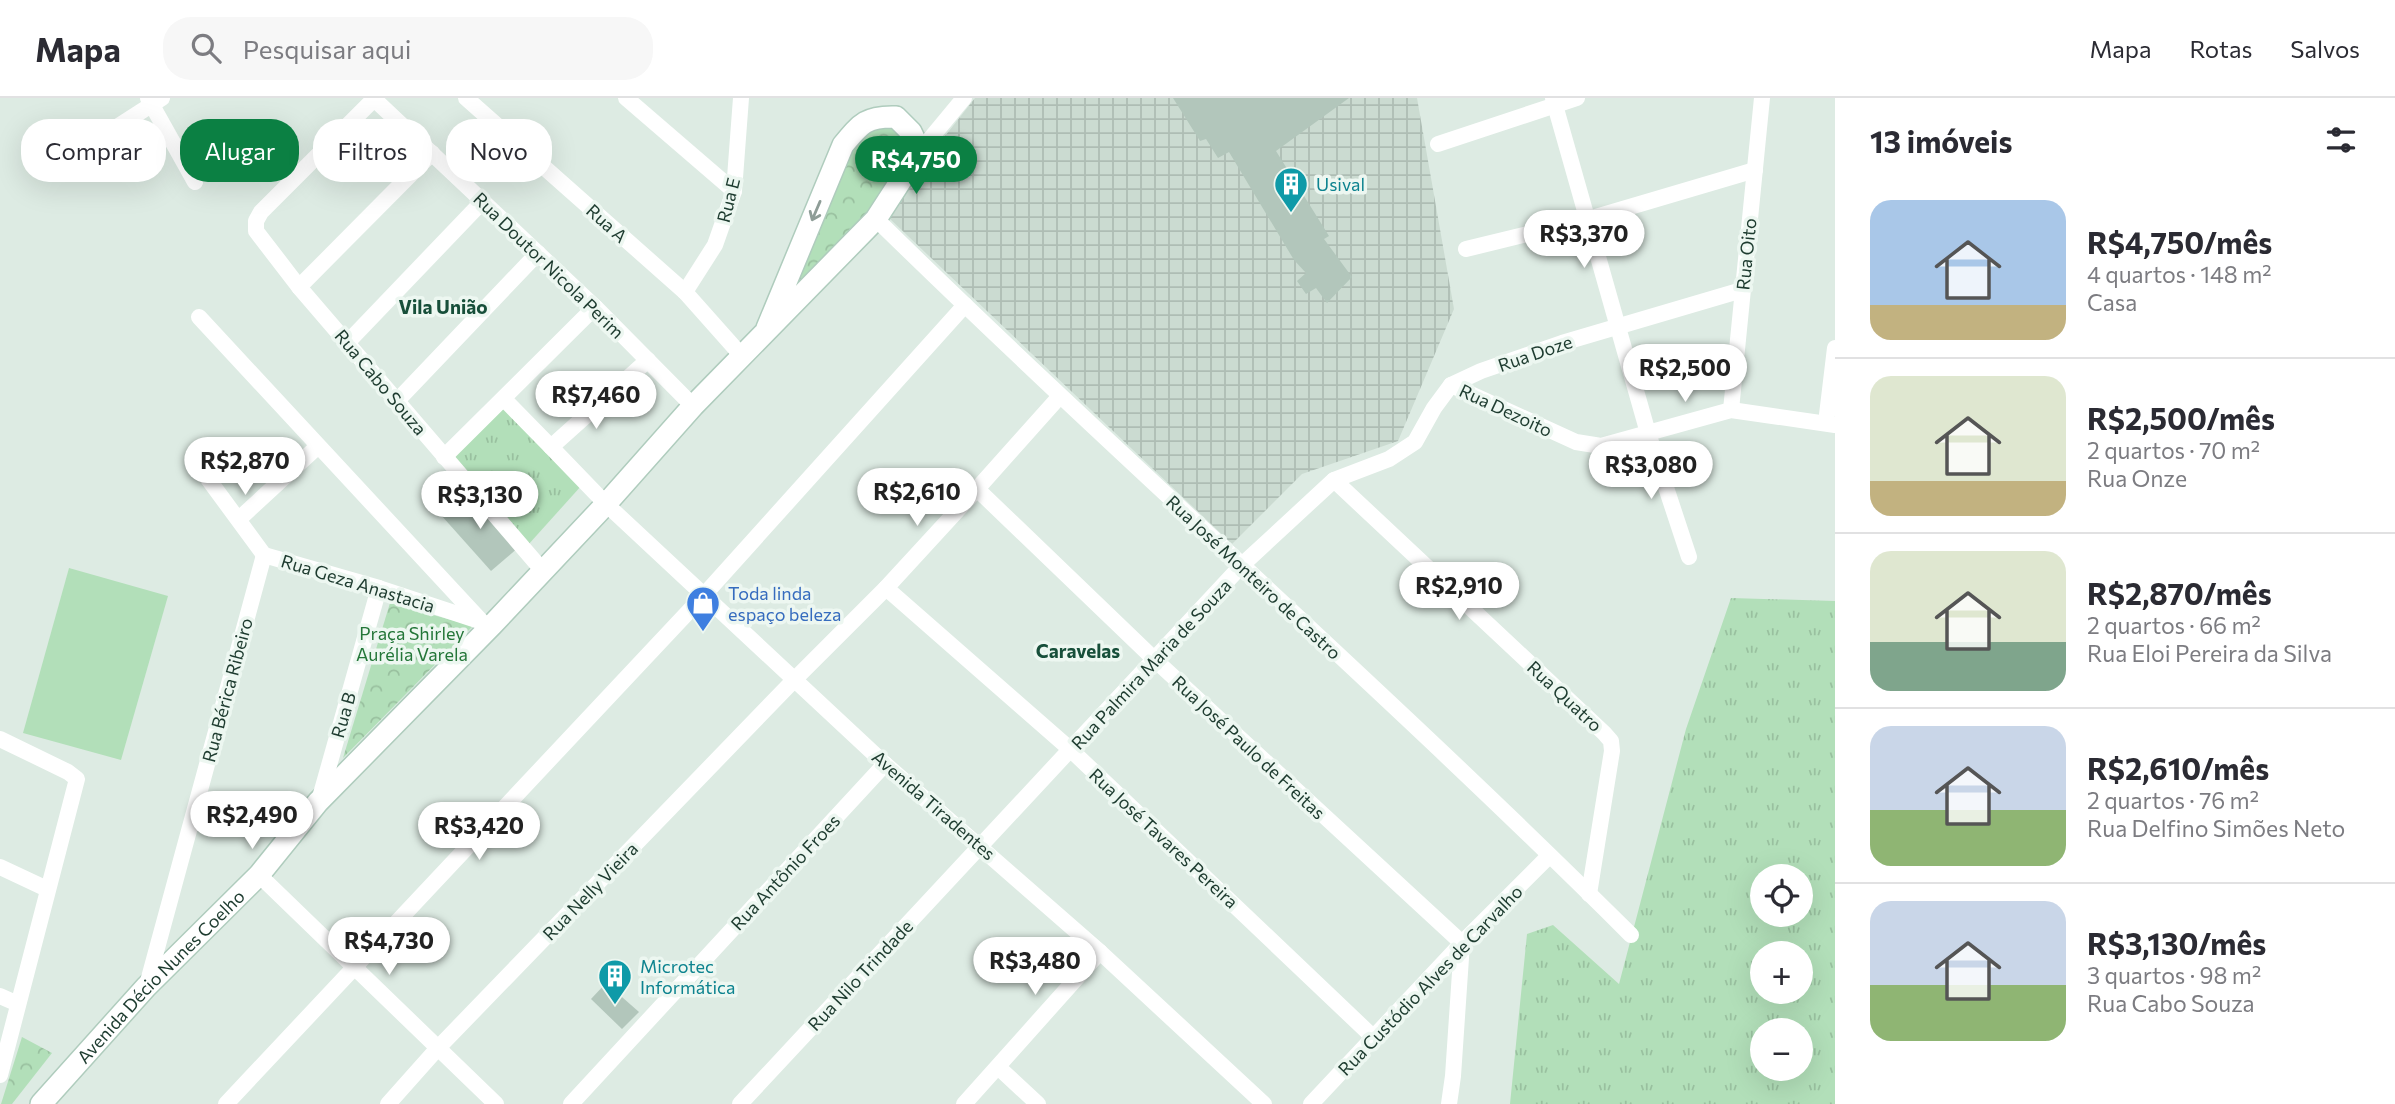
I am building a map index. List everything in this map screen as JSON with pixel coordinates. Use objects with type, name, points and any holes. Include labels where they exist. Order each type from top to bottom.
[{"type":"street","name":"Rua Doutor Nicola Perim","points":[[373,98],[396,119]]},
{"type":"street","name":"Rua Cabo Souza","points":[[373,98],[261,212],[256,220],[256,231],[299,287],[543,571]]},
{"type":"street","name":"Rua A","points":[[466,98],[685,292],[741,355]]},
{"type":"street","points":[[626,98],[734,191]]},
{"type":"street","name":"Rua E","points":[[685,292],[715,245],[734,191],[741,98]]},
{"type":"street","points":[[767,328],[844,145],[860,124],[877,107],[896,117],[911,132],[920,151],[964,98]]},
{"type":"street","points":[[1438,144],[1554,102],[1577,98]]},
{"type":"street","name":"Rua Oito","points":[[1731,410],[1762,98]]},
{"type":"street","points":[[126,119],[154,100],[180,152]]},
{"type":"street","points":[[1554,102],[1648,433],[1689,558]]},
{"type":"street","name":"Avenida Décio Nunes Coelho","points":[[41,1104],[146,987],[259,875],[318,802],[487,623],[543,571],[606,505],[741,355],[876,219],[920,151]]},
{"type":"street","name":"Rua Doutor Nicola Perim","points":[[432,153],[595,307],[693,406]]},
{"type":"street","points":[[1466,249],[1589,219],[1755,170]]},
{"type":"street","points":[[299,287],[403,182]]},
{"type":"street","points":[[347,342],[482,202]]},
{"type":"street","name":"Rua José Monteiro de Castro","points":[[876,219],[1059,396],[1242,565],[1630,935]]},
{"type":"street","points":[[397,402],[538,253]]},
{"type":"street","name":"Rua Doze","points":[[1451,385],[1481,371],[1742,289]]},
{"type":"street","points":[[226,1104],[705,594],[965,305]]},
{"type":"street","points":[[444,457],[595,307]]},
{"type":"street","points":[[199,317],[317,447],[487,623]]},
{"type":"street","points":[[1648,433],[1731,410],[1831,424],[1835,348]]},
{"type":"street","points":[[551,447],[648,360]]},
{"type":"street","name":"Rua Dezoito","points":[[1451,385],[1576,442],[1601,446],[1648,433]]},
{"type":"street","name":"Rua Palmira Maria de Souza","points":[[981,846],[1242,565],[1334,480],[1389,459],[1415,442],[1451,385]]},
{"type":"street","name":"Rua Nelly Vieira","points":[[388,1104],[437,1049],[794,679],[886,588],[1059,396]]},
{"type":"street","name":"Avenida Tiradentes","points":[[504,399],[606,505],[886,764],[1100,952],[1264,1104]]},
{"type":"street","points":[[239,519],[317,447]]},
{"type":"street","points":[[195,461],[264,555]]},
{"type":"street","name":"Rua Quatro","points":[[1334,480],[1611,741],[1612,751],[1589,894]]},
{"type":"street","name":"Rua José Paulo de Freitas","points":[[978,489],[1154,659],[1462,943]]},
{"type":"street","name":"Rua Geza Anastacia","points":[[264,555],[379,587],[487,623]]},
{"type":"street","name":"Rua Bérica Ribeiro","points":[[146,987],[264,555]]},
{"type":"street","name":"Rua B","points":[[318,802],[379,587]]},
{"type":"street","name":"Rua José Tavares Pereira","points":[[886,588],[1071,750],[1374,1038]]},
{"type":"street","points":[[0,738],[77,779],[0,1075]]},
{"type":"street","name":"Rua Antônio Froes","points":[[571,1104],[886,764]]},
{"type":"street","name":"Rua Nilo Trindade","points":[[740,1104],[981,846]]},
{"type":"street","name":"Rua Custódio Alves de Carvalho","points":[[1311,1104],[1462,943],[1549,856]]},
{"type":"street","points":[[0,867],[47,889]]},
{"type":"street","points":[[259,875],[496,1104]]},
{"type":"street","points":[[1448,1104],[1453,1076],[1462,943]]},
{"type":"street","points":[[964,1104],[1100,952]]},
{"type":"street","points":[[0,996],[18,1004]]},
{"type":"street","points":[[998,1066],[1038,1104]]},
{"type":"shaded area","points":[[975,98],[1417,98],[1454,309],[1398,441],[1302,474],[1232,544],[889,218],[923,164]]},
{"type":"green space","points":[[886,126],[900,133],[907,142],[907,169],[793,291],[853,148],[869,131]]},
{"type":"green space","points":[[505,407],[582,485],[528,545],[451,457]]},
{"type":"green space","points":[[69,568],[168,596],[121,760],[23,733]]},
{"type":"green space","points":[[1731,598],[1835,601],[1835,1104],[1510,1104],[1527,934],[1553,925],[1619,984],[1686,729]]},
{"type":"green space","name":"Praça Shirley Aurélia Varela","points":[[390,603],[473,626],[343,758]]},
{"type":"green space","points":[[22,1037],[52,1053],[12,1104],[1,1104]]},
{"type":"building","name":"Usival","points":[[1173,98],[1349,98],[1276,151],[1329,236],[1324,239],[1352,277],[1327,303],[1316,288],[1306,294],[1297,281],[1306,273],[1294,260],[1229,152],[1218,158],[1206,139],[1200,141]]},
{"type":"building","points":[[468,491],[519,547],[491,571],[441,515]]},
{"type":"building","name":"Microtec Informática","points":[[606,983],[639,1012],[622,1029],[591,999]]},
{"type":"place","name":"Usival","points":[[1291,214]]},
{"type":"place","name":"Toda linda espaço beleza","points":[[703,633]]},
{"type":"place","name":"Microtec Informática","points":[[615,1006]]},
{"type":"district","name":"Vila União","points":[[443,306]]},
{"type":"district","name":"Caravelas","points":[[1078,650]]}]
